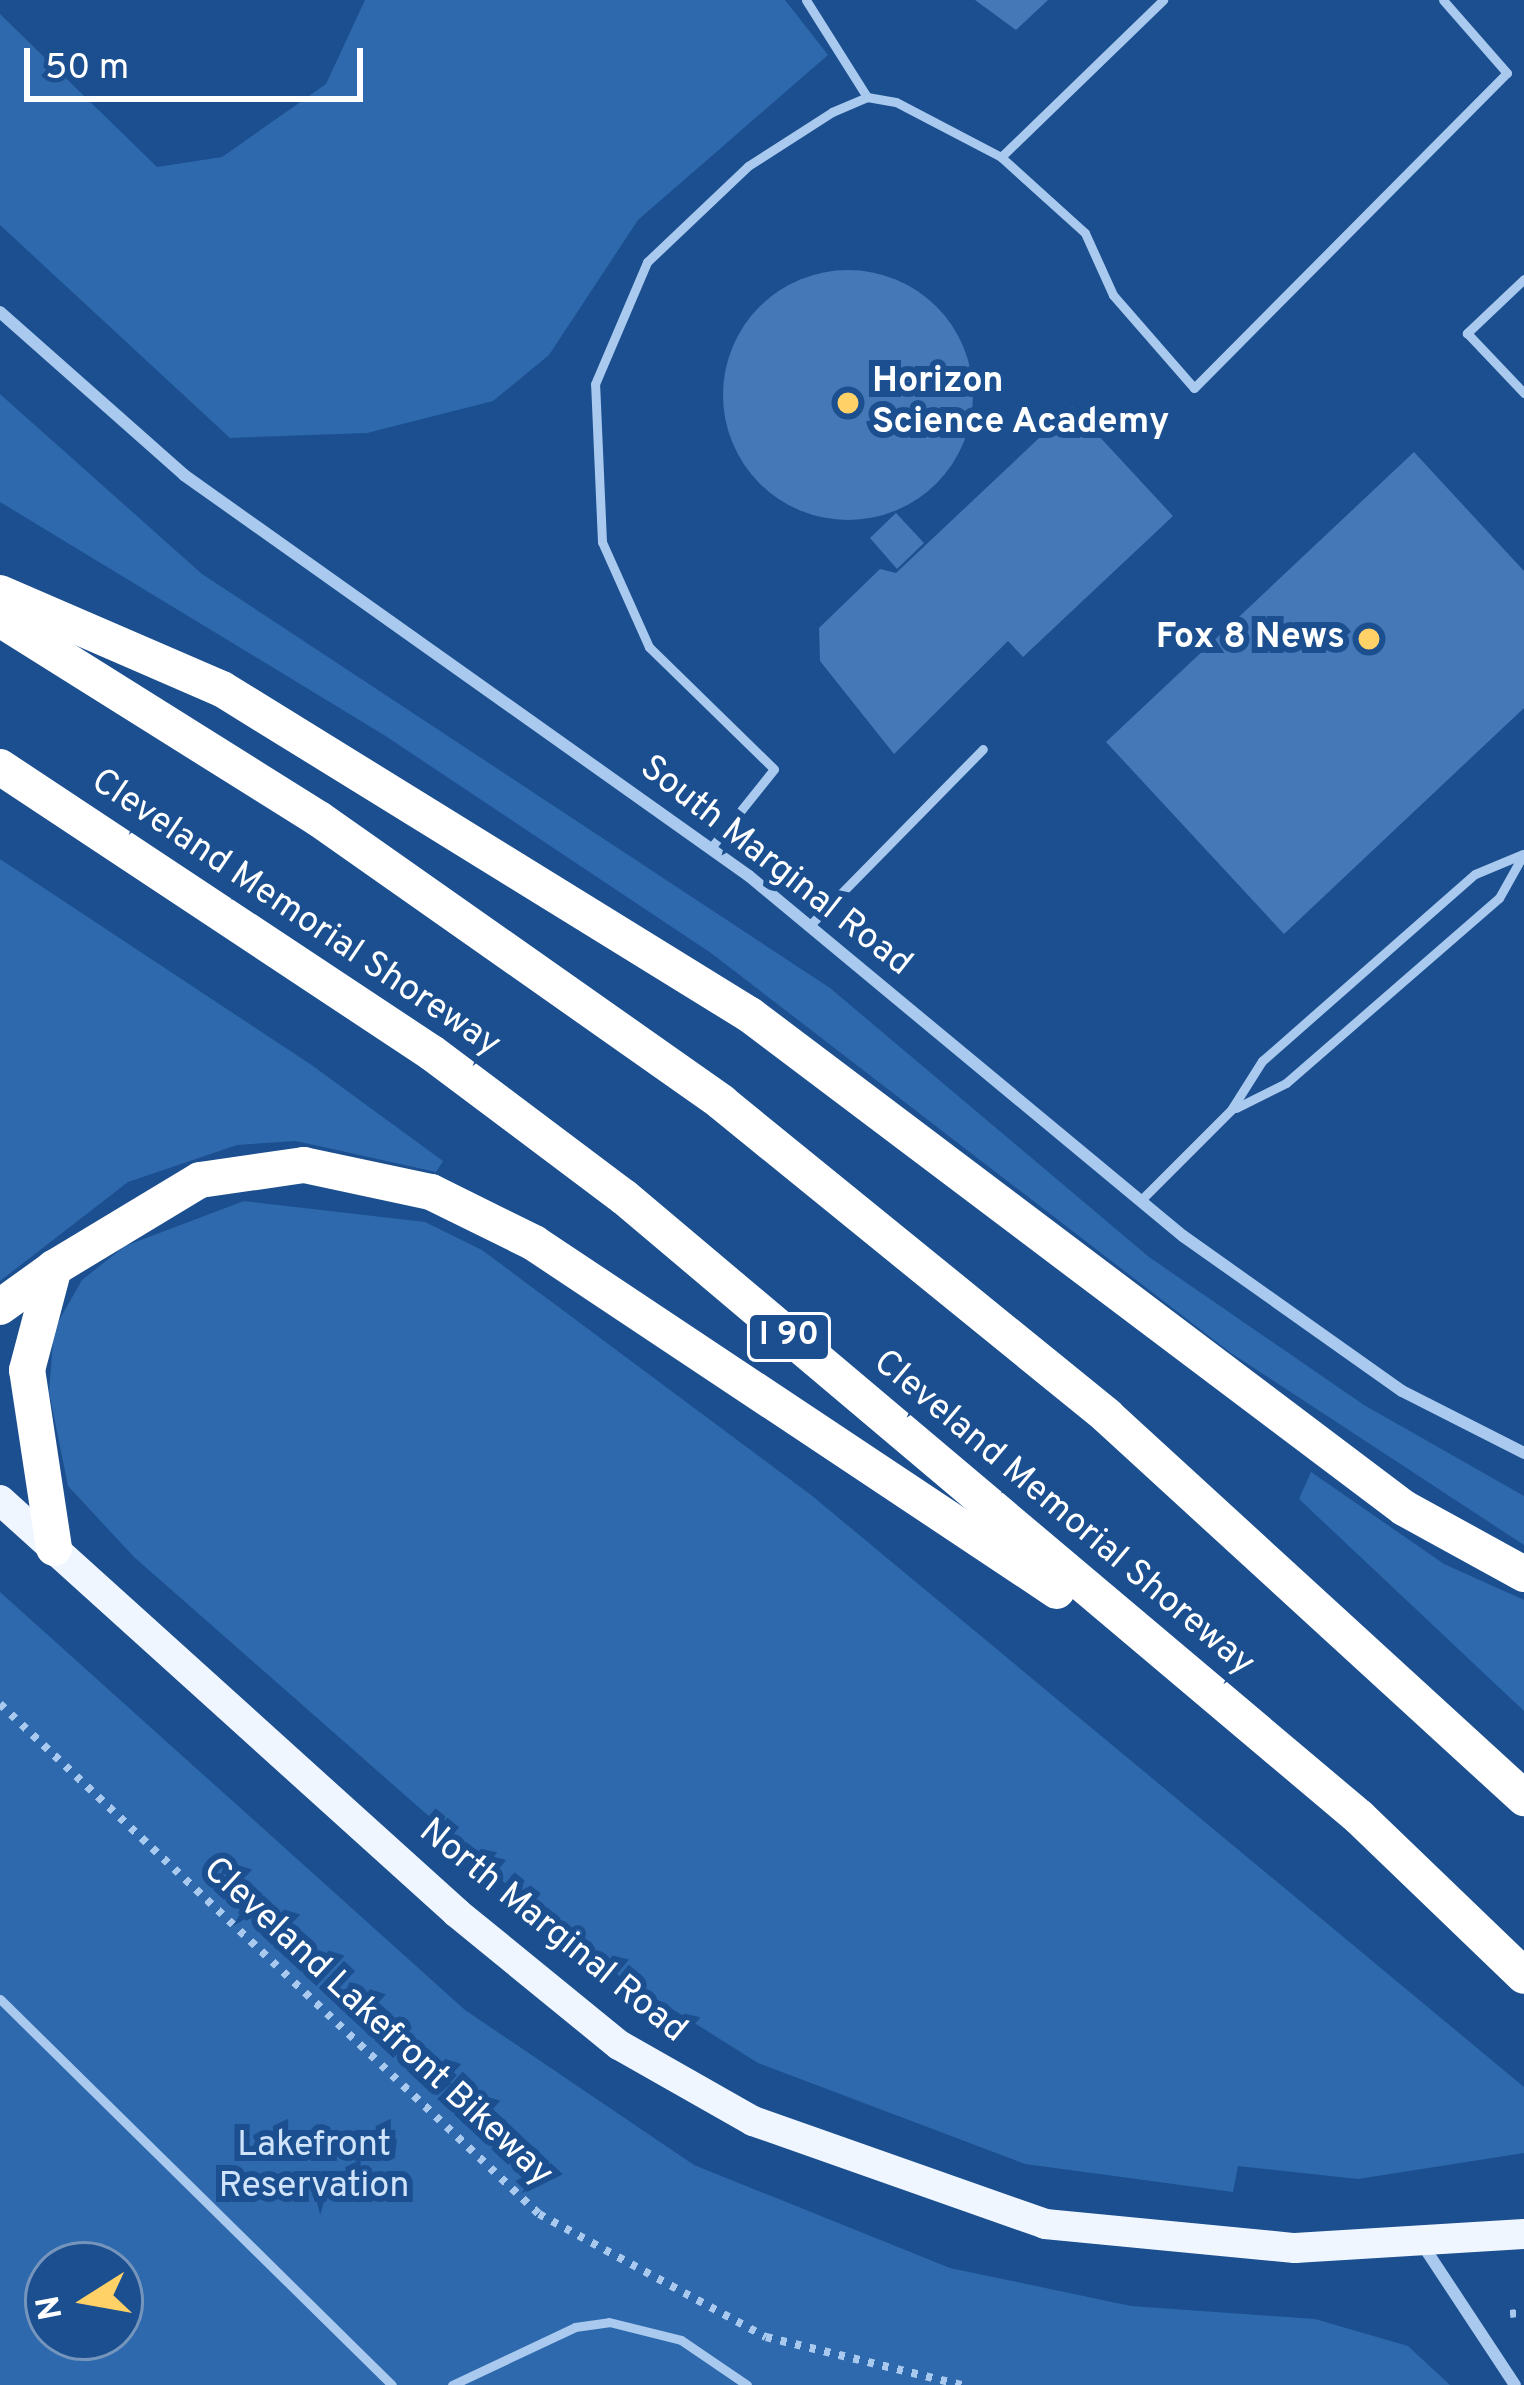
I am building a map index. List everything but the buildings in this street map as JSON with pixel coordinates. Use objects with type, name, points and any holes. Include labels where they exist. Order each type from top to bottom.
[{"type":"highway","points":[[0,593],[222,689],[750,1015],[1365,1481],[1524,1574]]},
{"type":"highway","points":[[0,619],[319,819],[722,1102],[1107,1416],[1524,1798]]},
{"type":"highway","name":"Cleveland Memorial Shoreway","points":[[0,767],[432,1054],[624,1198],[1200,1685],[1524,1976]]},
{"type":"highway","points":[[0,1307],[146,1204],[241,1171],[304,1165],[431,1192],[534,1243],[1200,1685]]},
{"type":"highway","points":[[54,1268],[27,1370],[54,1548]]},
{"type":"main road","name":"North Marginal Road","points":[[0,1500],[457,1913],[690,2090],[850,2161],[1045,2224],[1193,2246],[1424,2246],[1524,2234]]},
{"type":"street","name":"South Marginal Road","points":[[0,312],[184,476],[710,849],[1140,1201],[1402,1391],[1524,1453]]},
{"type":"street","points":[[1424,2246],[1515,2385]]},
{"type":"lane","points":[[806,0],[867,97],[1001,157],[1085,233],[1113,296],[1194,388],[1507,73],[1443,0]]},
{"type":"lane","points":[[1001,157],[1163,0]]},
{"type":"lane","points":[[710,849],[774,770],[649,647],[602,542],[595,384],[647,262],[748,166],[867,97]]},
{"type":"lane","points":[[1524,279],[1467,333],[1524,393]]},
{"type":"lane","points":[[808,926],[983,749]]},
{"type":"lane","points":[[1231,1110],[1286,1083],[1481,913],[1524,854]]},
{"type":"lane","points":[[1140,1201],[1231,1110],[1262,1061],[1475,874],[1524,854]]},
{"type":"lane","points":[[0,1999],[392,2385]]},
{"type":"lane","points":[[452,2385],[575,2326],[610,2322],[681,2341],[747,2385]]},
{"type":"path","name":"Cleveland Lakefront Bikeway","points":[[0,1704],[539,2214],[766,2337],[962,2385]]},
{"type":"path","points":[[1510,2314],[1524,2312]]},
{"type":"green space","points":[[365,0],[785,0],[828,55],[638,220],[549,355],[493,401],[367,433],[230,438],[0,225],[0,14],[157,167],[222,157],[326,84]]},
{"type":"green space","points":[[0,394],[202,574],[830,988],[1149,1257],[1364,1405],[1524,1496],[1524,1545],[1231,1353],[711,953],[384,735],[0,502]]},
{"type":"green space","points":[[0,859],[313,1066],[443,1161],[436,1172],[296,1141],[237,1145],[128,1182],[0,1281]]},
{"type":"green space","points":[[244,1201],[425,1222],[482,1250],[811,1495],[1524,2087],[1524,2153],[1358,2179],[1238,2166],[1233,2192],[1025,2164],[758,2063],[588,1956],[134,1557],[68,1486],[49,1392],[54,1329],[82,1280],[125,1246]]},
{"type":"green space","points":[[1311,1472],[1444,1564],[1524,1600],[1524,1711],[1299,1499]]},
{"type":"green space","name":"Lakefront Reservation","points":[[0,1592],[465,2010],[694,2165],[950,2268],[1131,2306],[1315,2319],[1408,2346],[1450,2385],[0,2385]]},
{"type":"place","name":"Horizon Science Academy","points":[[848,403]]},
{"type":"place","name":"Fox 8 News","points":[[1369,639]]}]
